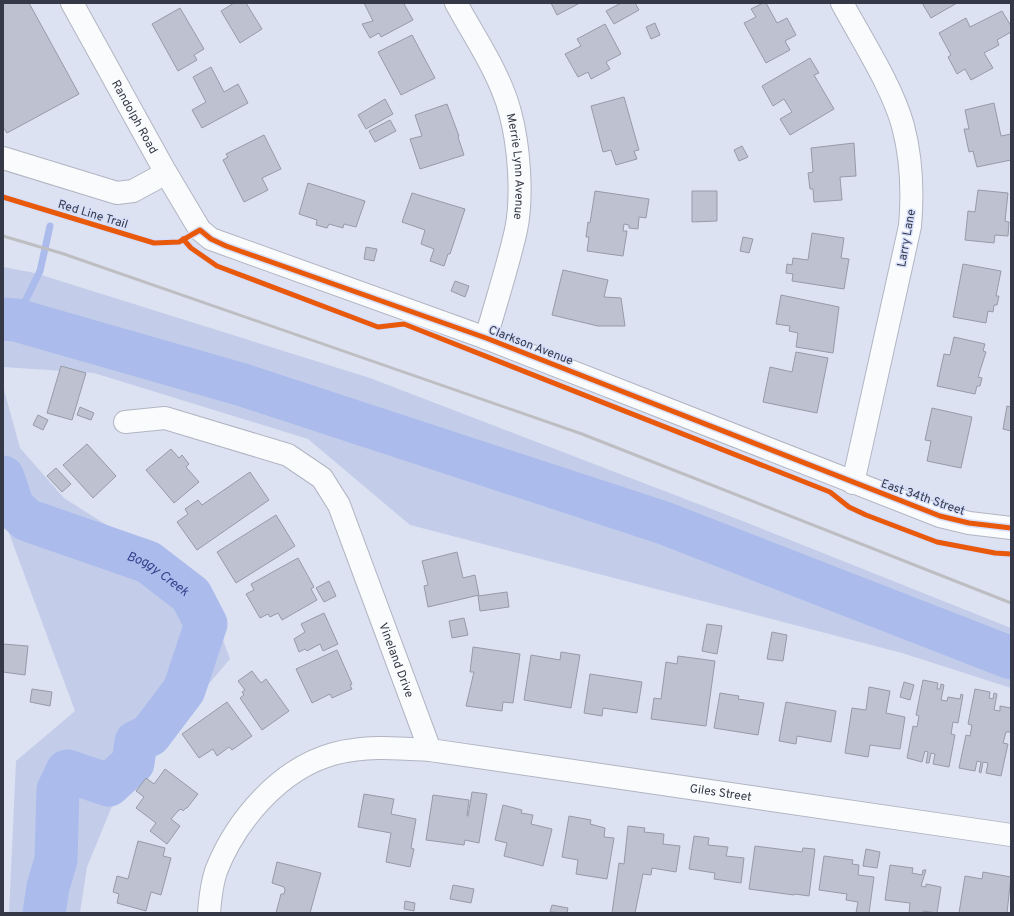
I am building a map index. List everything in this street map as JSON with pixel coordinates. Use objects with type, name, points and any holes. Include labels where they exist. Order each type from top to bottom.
[{"type":"street","name":"Randolph Road","points":[[72,3],[166,173],[200,230]]},
{"type":"street","name":"Merrie Lynn Avenue","points":[[456,3],[496,76],[510,112],[516,147],[519,187],[516,228],[486,338]]},
{"type":"street","name":"Larry Lane","points":[[842,3],[891,94],[900,119],[910,158],[913,191],[910,226],[854,483]]},
{"type":"street","points":[[3,158],[117,193],[133,191],[166,173]]},
{"type":"street","name":"Clarkson Avenue","points":[[200,230],[211,239],[226,246],[486,338],[854,483]]},
{"type":"street","name":"Vineland Drive","points":[[125,422],[165,418],[288,455],[322,478],[339,505],[430,750]]},
{"type":"street","name":"East 34th Street","points":[[854,483],[940,516],[969,523],[1011,528]]},
{"type":"street","points":[[209,913],[216,872],[234,835],[261,799],[302,767],[334,754],[379,747],[430,750]]},
{"type":"street","name":"Giles Street","points":[[430,750],[1011,835]]},
{"type":"shaded area","points":[[3,267],[35,273],[370,378],[740,520],[1011,628],[1011,688],[902,653],[410,525],[308,439],[94,373],[3,367]]},
{"type":"shaded area","points":[[3,386],[20,448],[64,498],[203,586],[230,659],[119,789],[87,867],[80,913],[9,913],[16,761],[75,711],[3,517]]},
{"type":"building","points":[[3,3],[29,3],[79,94],[7,133],[3,127]]},
{"type":"building","points":[[234,3],[246,3],[262,29],[240,43],[221,11]]},
{"type":"building","points":[[364,3],[407,3],[404,4],[413,20],[381,37],[379,33],[370,38],[362,24],[373,21]]},
{"type":"building","points":[[551,3],[580,3],[557,15]]},
{"type":"building","points":[[621,3],[635,3],[639,10],[614,24],[606,11]]},
{"type":"building","points":[[766,3],[777,23],[787,18],[796,35],[785,41],[790,50],[766,63],[744,23],[756,17],[751,9]]},
{"type":"building","points":[[922,3],[957,3],[931,18]]},
{"type":"building","points":[[180,8],[204,49],[194,55],[197,60],[178,71],[152,24]]},
{"type":"building","points":[[1002,11],[1011,26],[1011,32],[997,40],[999,45],[984,53],[993,68],[971,80],[965,69],[957,74],[948,57],[951,55],[939,33],[966,18],[970,27]]},
{"type":"building","points":[[655,23],[660,35],[651,39],[646,27]]},
{"type":"building","points":[[605,24],[621,54],[606,62],[610,69],[591,79],[588,72],[578,77],[565,54],[581,46],[577,39]]},
{"type":"building","points":[[412,35],[435,78],[401,95],[378,52]]},
{"type":"building","points":[[810,58],[819,73],[814,75],[834,109],[790,135],[780,119],[792,112],[784,99],[773,106],[762,86]]},
{"type":"building","points":[[211,67],[224,92],[238,84],[248,103],[202,128],[192,110],[206,102],[193,77]]},
{"type":"building","points":[[624,97],[639,150],[634,151],[637,159],[616,165],[611,150],[603,152],[591,106]]},
{"type":"building","points":[[385,99],[393,114],[366,129],[358,115]]},
{"type":"building","points":[[994,103],[1001,136],[1011,134],[1011,160],[977,167],[973,151],[969,152],[964,129],[969,129],[965,110]]},
{"type":"building","points":[[447,104],[459,136],[458,137],[464,155],[420,169],[410,139],[422,136],[415,115]]},
{"type":"building","points":[[390,120],[396,131],[375,142],[369,131]]},
{"type":"building","points":[[264,135],[281,169],[262,178],[268,190],[244,202],[223,160],[228,157],[226,154]]},
{"type":"building","points":[[854,143],[856,176],[840,177],[842,200],[814,202],[813,189],[810,189],[808,173],[813,172],[811,148]]},
{"type":"building","points":[[742,146],[748,157],[739,161],[734,150]]},
{"type":"building","points":[[308,183],[365,201],[356,227],[344,224],[343,228],[329,224],[327,228],[316,225],[317,220],[299,214]]},
{"type":"building","points":[[978,190],[1008,193],[1005,221],[1009,222],[1008,236],[995,235],[994,243],[965,240],[968,211],[975,212]]},
{"type":"building","points":[[595,191],[649,199],[646,218],[639,217],[638,229],[629,228],[629,225],[624,224],[623,231],[627,231],[623,256],[587,251],[589,237],[586,237],[588,222],[590,223]]},
{"type":"building","points":[[692,191],[717,191],[717,221],[692,222]]},
{"type":"building","points":[[412,193],[465,209],[450,254],[448,254],[444,266],[430,261],[434,249],[421,244],[425,230],[402,222]]},
{"type":"building","points":[[812,233],[844,238],[841,258],[849,259],[844,289],[792,281],[793,274],[786,273],[787,264],[792,265],[793,258],[808,260]]},
{"type":"building","points":[[743,237],[753,239],[749,253],[740,251]]},
{"type":"building","points":[[366,247],[377,249],[374,261],[364,259]]},
{"type":"building","points":[[963,264],[1001,271],[996,296],[999,296],[997,305],[994,305],[993,312],[988,311],[986,323],[953,317]]},
{"type":"building","points":[[563,270],[608,280],[604,297],[621,298],[625,326],[598,326],[552,315]]},
{"type":"building","points":[[455,281],[469,286],[465,297],[451,291]]},
{"type":"building","points":[[781,295],[839,307],[833,353],[796,347],[798,333],[789,331],[790,326],[776,324]]},
{"type":"building","points":[[954,337],[985,344],[983,351],[986,352],[978,377],[982,378],[980,386],[977,386],[975,394],[937,386],[944,354],[950,355]]},
{"type":"building","points":[[796,352],[828,358],[817,413],[763,402],[770,367],[792,372]]},
{"type":"building","points":[[61,366],[86,373],[72,420],[47,413]]},
{"type":"building","points":[[1007,406],[1011,407],[1011,431],[1003,429]]},
{"type":"building","points":[[80,407],[94,413],[91,420],[77,415]]},
{"type":"building","points":[[932,408],[972,417],[961,468],[927,461],[931,441],[925,440]]},
{"type":"building","points":[[38,415],[48,420],[43,430],[33,425]]},
{"type":"building","points":[[87,444],[116,476],[93,498],[63,465]]},
{"type":"building","points":[[171,449],[179,458],[182,455],[189,464],[186,467],[199,482],[174,503],[146,470]]},
{"type":"building","points":[[56,468],[71,484],[62,492],[47,476]]},
{"type":"building","points":[[250,472],[269,500],[197,550],[177,522],[188,514],[185,509],[198,500],[202,505]]},
{"type":"building","points":[[276,515],[295,546],[236,583],[217,552]]},
{"type":"building","points":[[457,552],[463,578],[475,575],[479,595],[428,607],[424,586],[428,585],[422,561]]},
{"type":"building","points":[[298,558],[314,587],[311,589],[317,600],[282,620],[278,613],[270,617],[268,614],[260,618],[246,594],[254,590],[251,584]]},
{"type":"building","points":[[329,581],[336,596],[324,602],[316,588]]},
{"type":"building","points":[[507,592],[509,607],[480,611],[478,596]]},
{"type":"building","points":[[324,613],[338,644],[323,651],[320,644],[307,651],[305,649],[299,652],[294,639],[305,632],[301,624]]},
{"type":"building","points":[[464,618],[468,635],[452,638],[449,621]]},
{"type":"building","points":[[707,624],[722,626],[717,654],[702,651]]},
{"type":"building","points":[[772,632],[787,635],[783,661],[767,659]]},
{"type":"building","points":[[3,644],[28,646],[25,675],[3,672]]},
{"type":"building","points":[[473,647],[520,654],[513,703],[503,702],[502,711],[466,706],[474,672],[470,672]]},
{"type":"building","points":[[337,650],[352,684],[350,685],[352,689],[332,698],[330,694],[312,703],[296,669]]},
{"type":"building","points":[[561,652],[580,655],[571,708],[524,700],[531,655],[560,660]]},
{"type":"building","points":[[678,656],[715,661],[706,726],[651,719],[654,698],[661,699],[666,662],[677,664]]},
{"type":"building","points":[[252,671],[261,683],[266,679],[289,711],[262,730],[240,698],[244,695],[242,692],[245,690],[238,681]]},
{"type":"building","points":[[590,674],[642,682],[637,713],[603,708],[602,716],[584,713]]},
{"type":"building","points":[[923,680],[938,683],[937,689],[940,689],[941,684],[944,685],[941,700],[947,701],[948,697],[960,699],[961,694],[963,695],[958,723],[953,722],[951,734],[955,735],[949,767],[933,764],[935,754],[931,753],[929,763],[926,763],[928,752],[925,751],[922,762],[907,758],[913,726],[917,727],[919,716],[916,715]]},
{"type":"building","points":[[904,682],[914,685],[910,700],[900,697]]},
{"type":"building","points":[[869,687],[890,691],[886,713],[905,717],[900,749],[870,745],[868,757],[845,753],[852,708],[866,710]]},
{"type":"building","points":[[32,689],[52,692],[50,706],[30,702]]},
{"type":"building","points":[[975,689],[990,692],[989,698],[993,699],[994,693],[997,694],[994,710],[1000,711],[1000,706],[1011,708],[1011,728],[1010,732],[1006,732],[1003,743],[1008,744],[1001,776],[986,773],[988,763],[983,762],[981,773],[979,772],[981,762],[977,761],[975,771],[959,768],[966,735],[970,736],[972,725],[968,724]]},
{"type":"building","points":[[720,693],[739,696],[738,699],[764,703],[758,735],[714,728]]},
{"type":"building","points":[[227,702],[252,736],[232,750],[229,747],[217,756],[213,749],[199,758],[182,734]]},
{"type":"building","points":[[786,702],[836,711],[831,742],[797,736],[796,744],[779,741]]},
{"type":"building","points":[[165,769],[198,794],[187,808],[183,811],[181,809],[178,811],[171,819],[180,826],[167,844],[150,831],[156,823],[136,808],[144,797],[136,791],[146,778],[154,784]]},
{"type":"building","points":[[472,792],[487,794],[479,843],[465,840],[464,845],[426,840],[433,795],[469,800],[468,816]]},
{"type":"building","points":[[364,794],[394,799],[391,814],[416,819],[411,848],[414,849],[410,867],[386,862],[391,833],[358,827]]},
{"type":"building","points":[[503,805],[522,810],[521,813],[533,815],[531,824],[552,829],[543,866],[504,856],[507,843],[495,840]]},
{"type":"building","points":[[569,816],[591,820],[590,824],[605,828],[604,837],[614,838],[607,879],[576,874],[578,860],[562,857]]},
{"type":"building","points":[[628,826],[645,828],[644,832],[664,834],[663,844],[680,846],[676,872],[652,868],[651,875],[643,874],[635,913],[612,913],[619,863],[624,864]]},
{"type":"building","points":[[694,836],[709,838],[708,845],[728,847],[726,856],[744,858],[741,883],[714,879],[715,873],[689,869]]},
{"type":"building","points":[[138,841],[165,848],[163,856],[171,858],[161,895],[151,892],[146,911],[117,903],[119,894],[113,892],[117,876],[128,879]]},
{"type":"building","points":[[755,846],[802,852],[803,848],[815,849],[809,896],[749,889]]},
{"type":"building","points":[[866,849],[880,852],[877,868],[863,866]]},
{"type":"building","points":[[824,856],[853,860],[852,864],[859,865],[858,875],[874,877],[869,913],[856,913],[858,902],[846,900],[847,894],[819,890]]},
{"type":"building","points":[[277,862],[321,873],[310,913],[276,913],[281,894],[284,894],[285,890],[284,887],[272,883]]},
{"type":"building","points":[[890,865],[913,868],[912,873],[922,875],[923,870],[926,870],[921,886],[926,887],[926,884],[941,887],[937,913],[923,911],[923,913],[909,913],[910,903],[885,900]]},
{"type":"building","points":[[983,872],[1011,877],[1007,913],[959,913],[965,876],[982,879]]},
{"type":"building","points":[[453,885],[474,889],[471,903],[450,899]]},
{"type":"building","points":[[405,901],[415,903],[414,911],[404,909]]},
{"type":"building","points":[[552,905],[568,908],[567,913],[550,912]]},
{"type":"waterway","points":[[16,320],[40,271],[50,226]]},
{"type":"waterway","points":[[3,319],[16,320],[243,385],[664,523],[1011,658]]},
{"type":"waterway","name":"Boggy Creek","points":[[3,477],[13,507],[27,520],[148,562],[191,595],[206,624],[184,690],[150,735],[136,742],[133,763],[109,785],[67,771],[58,790],[56,860],[48,887],[44,913]]},
{"type":"railway","points":[[3,236],[64,254],[582,434],[1011,603]]},
{"type":"cycle path","name":"Red Line Trail","points":[[3,197],[154,243],[179,242],[200,230],[211,239],[226,246],[486,338],[940,516],[969,523],[1011,528]]},
{"type":"cycle path","points":[[183,239],[191,248],[217,266],[378,327],[404,324],[830,492],[849,507],[866,515],[937,542],[995,553],[1011,554]]}]
